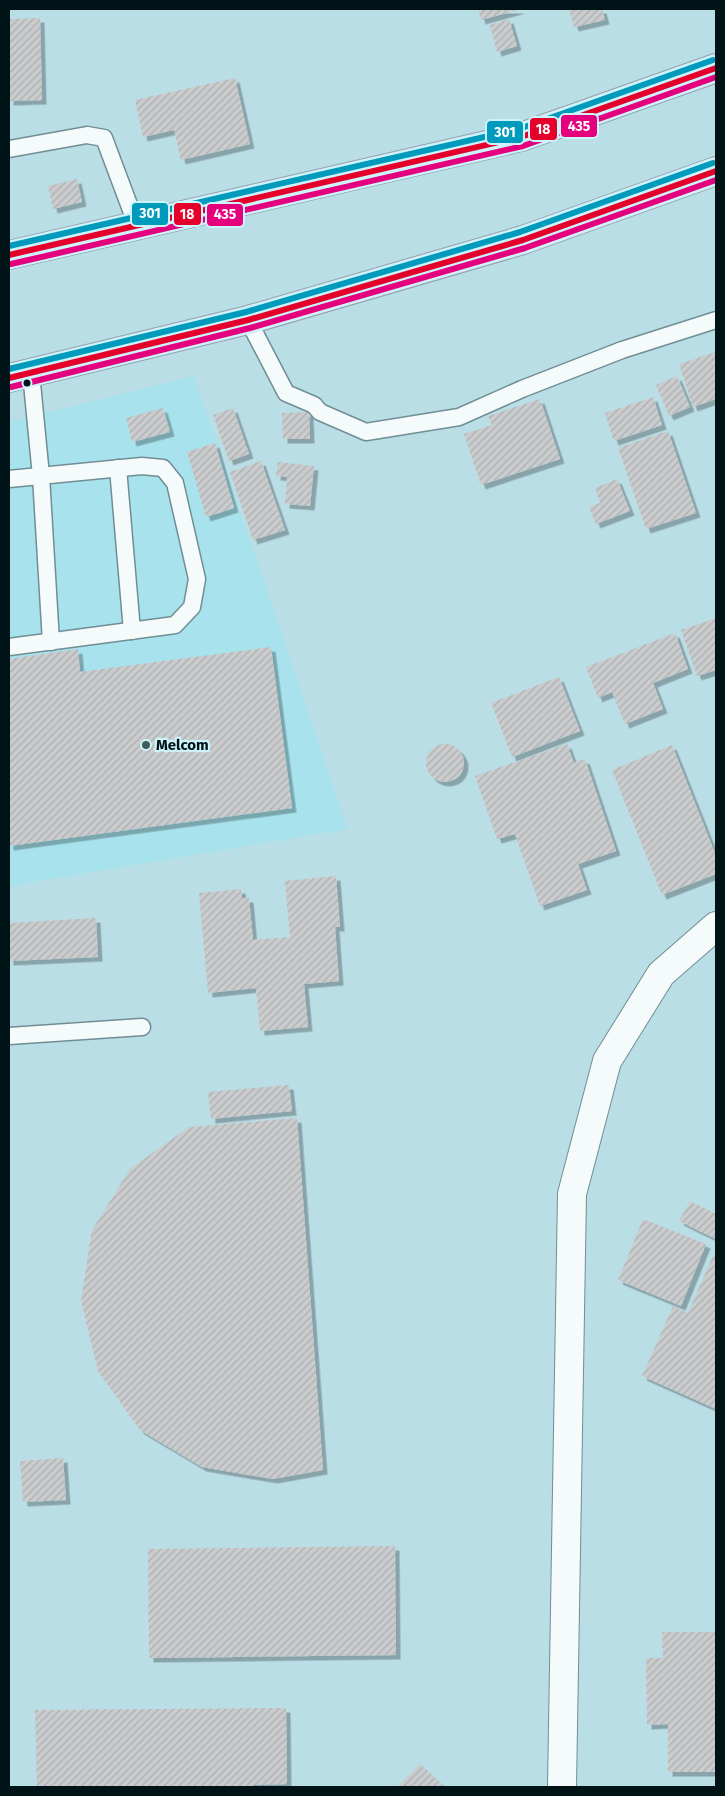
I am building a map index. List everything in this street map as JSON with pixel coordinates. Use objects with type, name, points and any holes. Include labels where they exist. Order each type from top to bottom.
[{"type":"highway","points":[[9,255],[521,137],[716,68]]},
{"type":"highway","points":[[20,376],[248,320],[523,240],[716,171]]},
{"type":"street","points":[[562,1787],[572,1194],[607,1061],[661,974],[716,926]]},
{"type":"lane","points":[[9,149],[87,135],[104,138],[137,226]]},
{"type":"lane","points":[[248,320],[286,393],[314,405],[320,412],[366,432],[459,417],[522,389],[622,350],[716,320]]},
{"type":"lane","points":[[20,376],[41,476],[51,642]]},
{"type":"lane","points":[[9,479],[142,466],[164,468],[175,483],[197,579],[192,606],[174,624],[9,648]]},
{"type":"lane","points":[[118,468],[132,631]]},
{"type":"lane","points":[[9,1036],[142,1027]]},
{"type":"shaded area","points":[[194,376],[348,829],[9,886],[9,422]]},
{"type":"building","points":[[478,9],[521,9],[481,20]]},
{"type":"building","points":[[569,9],[602,9],[605,20],[574,27]]},
{"type":"building","points":[[40,18],[42,100],[9,101],[9,19]]},
{"type":"building","points":[[509,19],[517,46],[497,52],[490,25]]},
{"type":"building","points":[[235,78],[250,144],[181,160],[174,130],[143,137],[135,100]]},
{"type":"building","points":[[77,179],[82,202],[53,209],[48,186]]},
{"type":"building","points":[[716,352],[716,399],[693,407],[679,364]]},
{"type":"building","points":[[677,376],[690,407],[669,416],[656,385]]},
{"type":"building","points":[[653,397],[662,425],[614,441],[605,413]]},
{"type":"building","points":[[540,399],[560,459],[481,485],[464,434],[492,425],[488,416]]},
{"type":"building","points":[[163,408],[170,432],[132,442],[126,418]]},
{"type":"building","points":[[233,408],[249,454],[229,461],[213,415]]},
{"type":"building","points":[[309,412],[310,439],[283,439],[282,413]]},
{"type":"building","points":[[668,431],[696,513],[646,529],[618,448]]},
{"type":"building","points":[[215,443],[234,508],[206,517],[187,452]]},
{"type":"building","points":[[261,461],[285,530],[253,540],[230,472]]},
{"type":"building","points":[[278,462],[314,466],[310,506],[285,504],[287,477],[276,476]]},
{"type":"building","points":[[617,479],[630,511],[596,524],[589,507],[600,503],[595,488]]},
{"type":"building","points":[[716,618],[716,670],[697,676],[681,630]]},
{"type":"building","points":[[675,633],[688,669],[653,683],[663,709],[625,724],[612,692],[598,698],[586,667]]},
{"type":"building","name":"Melcom","points":[[271,647],[292,808],[9,846],[9,659],[78,649],[80,672]]},
{"type":"building","points":[[559,677],[580,731],[512,757],[491,703]]},
{"type":"building","points":[[445,744],[458,750],[464,763],[458,776],[445,782],[432,776],[426,763],[432,750]]},
{"type":"building","points":[[567,744],[574,763],[585,759],[616,851],[578,864],[587,890],[540,906],[515,834],[497,839],[475,776]]},
{"type":"building","points":[[672,745],[716,856],[716,874],[662,895],[612,770]]},
{"type":"building","points":[[336,876],[340,927],[335,927],[339,981],[304,984],[308,1027],[260,1031],[256,988],[208,993],[199,893],[241,889],[242,898],[249,898],[253,940],[290,937],[285,881]]},
{"type":"building","points":[[96,918],[98,957],[9,961],[9,923]]},
{"type":"building","points":[[289,1085],[292,1111],[211,1119],[208,1092]]},
{"type":"building","points":[[297,1118],[323,1470],[273,1479],[202,1467],[140,1430],[98,1371],[81,1301],[92,1230],[130,1169],[189,1127]]},
{"type":"building","points":[[690,1201],[716,1214],[716,1239],[679,1221]]},
{"type":"building","points":[[643,1219],[706,1244],[681,1306],[618,1280]]},
{"type":"building","points":[[713,1256],[716,1257],[716,1409],[642,1376],[673,1306],[688,1313]]},
{"type":"building","points":[[63,1458],[66,1500],[23,1502],[20,1461]]},
{"type":"building","points":[[395,1546],[396,1655],[149,1658],[148,1549]]},
{"type":"building","points":[[662,1632],[716,1632],[716,1772],[668,1772],[668,1724],[647,1725],[646,1658],[663,1658]]},
{"type":"building","points":[[286,1708],[287,1784],[253,1785],[253,1787],[37,1787],[35,1710]]},
{"type":"building","points":[[420,1764],[445,1787],[397,1787]]},
{"type":"transit line","name":"301","points":[[9,246],[519,129],[713,60]]},
{"type":"transit line","name":"18","points":[[9,255],[521,137],[716,68]]},
{"type":"transit line","name":"435","points":[[11,264],[523,146],[716,77]]},
{"type":"transit line","name":"301","points":[[9,369],[246,312],[520,232],[713,163]]},
{"type":"transit line","name":"18","points":[[9,378],[248,320],[523,240],[716,171]]},
{"type":"transit line","name":"435","points":[[11,387],[250,328],[525,248],[716,180]]},
{"type":"place","name":"Melcom","points":[[146,745]]}]
